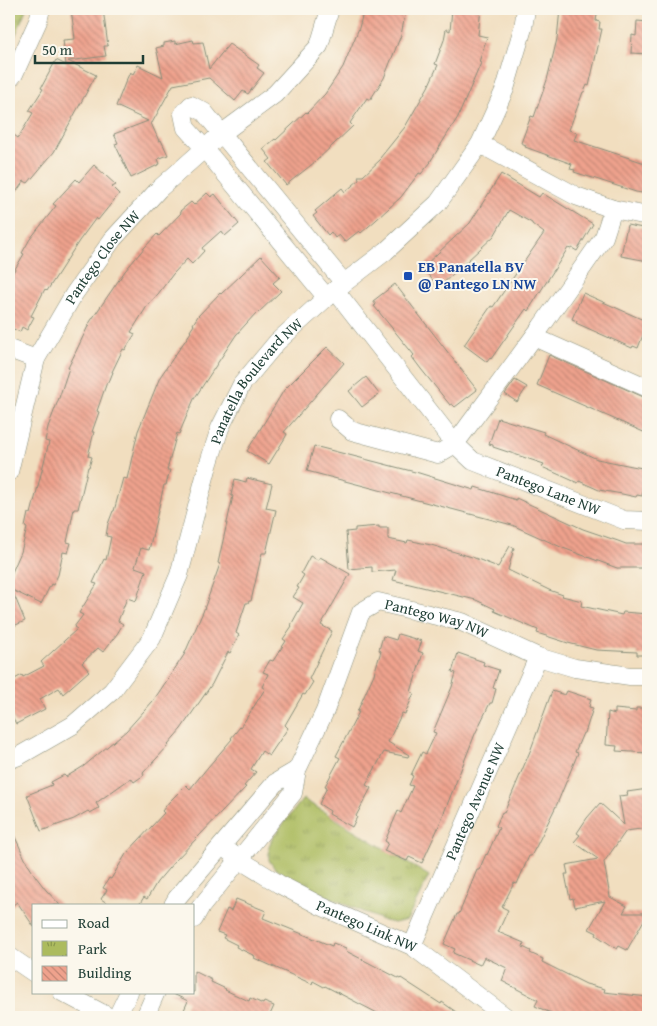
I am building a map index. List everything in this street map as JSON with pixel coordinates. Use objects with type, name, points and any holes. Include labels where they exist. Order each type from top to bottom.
[{"type":"street","points":[[9,80],[14,74],[38,21],[41,9]]},
{"type":"street","name":"Pantego Close NW","points":[[9,472],[36,359],[74,294],[112,239],[160,189],[204,148],[275,94],[319,46],[330,9]]},
{"type":"street","name":"Panatella Boulevard NW","points":[[9,760],[73,725],[112,691],[152,638],[179,575],[220,428],[242,384],[277,342],[336,290],[386,251],[438,203],[480,144],[505,89],[523,28],[526,9]]},
{"type":"street","points":[[191,105],[204,112],[336,290],[186,128],[183,114],[191,105]]},
{"type":"street","points":[[480,144],[576,196],[613,209],[648,216]]},
{"type":"street","points":[[338,419],[352,431],[438,454],[455,444],[538,332],[604,236],[613,209]]},
{"type":"street","name":"Pantego Lane NW","points":[[336,290],[455,444],[473,461],[624,520],[648,521]]},
{"type":"street","points":[[538,332],[648,375]]},
{"type":"street","points":[[538,332],[648,388]]},
{"type":"street","points":[[9,349],[36,359]]},
{"type":"street","name":"Pantego Way NW","points":[[195,917],[200,908],[293,793],[296,770],[325,711],[361,612],[378,602],[462,622],[538,657],[575,668],[630,676],[648,676]]},
{"type":"street","name":"Pantego Avenue NW","points":[[412,946],[538,657]]},
{"type":"street","points":[[174,904],[275,783],[296,770]]},
{"type":"street","name":"Pantego Link NW","points":[[222,846],[240,860],[279,884],[321,906],[412,946],[506,1017]]},
{"type":"street","points":[[9,956],[32,972]]},
{"type":"street","points":[[66,994],[109,1017]]},
{"type":"street","points":[[117,1017],[128,994]]},
{"type":"street","points":[[145,1017],[155,994]]},
{"type":"green space","points":[[9,9],[26,9],[9,51]]},
{"type":"green space","points":[[303,799],[429,876],[407,920],[394,923],[384,921],[301,885],[275,869],[269,860],[269,846],[273,837]]},
{"type":"building","points":[[71,9],[103,9],[108,46],[104,46],[106,56],[68,61],[96,75],[54,152],[28,183],[24,181],[9,202],[9,141],[14,135],[18,138],[33,113],[29,111],[43,89],[41,88],[56,60],[66,65],[63,40],[75,39]]},
{"type":"building","points":[[364,9],[396,9],[406,11],[401,35],[384,78],[370,100],[367,98],[350,123],[353,126],[315,162],[286,185],[267,162],[271,159],[263,149],[307,113],[325,94],[343,67],[359,28]]},
{"type":"building","points":[[452,9],[481,9],[478,35],[487,37],[479,62],[481,63],[458,117],[431,162],[421,174],[419,173],[401,197],[376,220],[361,233],[359,231],[345,242],[339,235],[335,238],[331,232],[328,235],[313,216],[317,213],[315,211],[342,188],[345,192],[359,180],[358,176],[363,176],[381,159],[405,127],[428,87],[438,65],[435,64],[446,29],[450,31]]},
{"type":"building","points":[[560,9],[598,9],[596,21],[600,22],[599,29],[602,29],[589,86],[587,85],[583,92],[569,130],[577,133],[574,140],[648,164],[648,194],[636,192],[574,172],[575,170],[570,169],[572,164],[525,147],[526,145],[521,143],[531,116],[534,117],[547,80],[557,39]]},
{"type":"building","points":[[637,21],[648,22],[648,54],[631,53],[632,35],[636,36]]},
{"type":"building","points":[[193,40],[194,43],[203,42],[209,69],[229,44],[259,65],[257,68],[264,73],[248,94],[243,91],[235,101],[209,78],[173,85],[151,123],[168,155],[158,159],[160,164],[131,178],[115,144],[118,143],[114,134],[148,121],[116,106],[125,83],[130,72],[133,74],[138,65],[163,77],[156,48],[164,46],[164,43],[175,41],[175,44]]},
{"type":"building","points":[[94,165],[116,185],[112,187],[119,194],[98,220],[96,218],[47,291],[45,289],[31,316],[34,317],[27,330],[22,327],[20,332],[9,327],[9,279],[24,254],[22,253],[30,239],[56,206],[53,204],[76,179],[79,182]]},
{"type":"building","points":[[501,174],[539,197],[542,193],[593,224],[577,251],[568,248],[528,311],[526,309],[487,362],[464,345],[491,306],[493,307],[544,233],[532,223],[509,210],[494,236],[439,287],[422,268],[470,223]]},
{"type":"building","points":[[207,193],[211,197],[215,194],[239,224],[225,236],[221,231],[202,248],[204,251],[192,264],[187,259],[149,303],[131,332],[135,334],[125,350],[123,349],[109,382],[107,382],[97,411],[99,412],[92,432],[94,432],[88,456],[92,457],[78,509],[74,509],[67,542],[71,543],[68,553],[63,552],[58,575],[41,604],[12,590],[25,621],[9,628],[9,579],[21,552],[27,528],[25,527],[28,513],[31,514],[49,442],[45,441],[48,427],[68,368],[90,322],[125,271],[157,234],[159,236],[181,213],[180,211],[191,202],[194,205]]},
{"type":"building","points":[[627,225],[648,229],[648,261],[621,256]]},
{"type":"building","points":[[261,256],[280,277],[273,283],[281,291],[256,313],[236,335],[194,399],[179,434],[177,433],[167,470],[170,470],[166,485],[164,485],[149,550],[141,548],[135,567],[146,571],[136,601],[127,598],[118,621],[123,624],[117,634],[103,652],[98,648],[82,663],[89,671],[63,694],[59,688],[40,699],[45,709],[16,724],[9,710],[9,682],[44,666],[41,662],[77,629],[74,627],[83,615],[79,613],[97,584],[93,583],[104,559],[106,560],[111,537],[106,536],[108,524],[114,511],[123,478],[127,479],[138,431],[160,377],[191,332],[198,316]]},
{"type":"building","points":[[395,284],[477,390],[455,407],[452,404],[450,405],[421,369],[412,357],[414,355],[374,306],[376,305],[373,301]]},
{"type":"building","points":[[583,293],[648,322],[638,348],[633,346],[632,348],[576,323],[577,321],[572,319]]},
{"type":"building","points":[[327,347],[344,363],[284,432],[287,434],[269,464],[247,451],[284,390]]},
{"type":"building","points":[[549,355],[648,399],[648,434],[537,385]]},
{"type":"building","points":[[366,377],[379,394],[362,407],[349,391]]},
{"type":"building","points":[[515,380],[527,387],[517,402],[505,394]]},
{"type":"building","points":[[498,418],[544,432],[543,434],[597,459],[647,469],[642,496],[637,495],[636,497],[599,490],[542,467],[544,464],[493,447],[493,445],[489,444]]},
{"type":"building","points":[[314,446],[419,473],[474,490],[475,487],[516,500],[516,498],[583,529],[626,544],[648,544],[648,568],[617,568],[563,548],[512,525],[307,471]]},
{"type":"building","points":[[247,478],[272,484],[266,508],[276,510],[266,553],[262,553],[251,601],[246,603],[236,633],[239,635],[212,684],[181,729],[143,773],[144,775],[134,782],[131,778],[96,803],[99,808],[90,813],[88,811],[74,819],[41,831],[27,795],[52,785],[51,782],[64,775],[66,777],[84,766],[126,731],[153,701],[184,655],[203,612],[220,564],[218,563],[235,479],[246,482]]},
{"type":"building","points":[[379,526],[379,528],[388,528],[388,539],[407,543],[408,540],[431,545],[498,567],[510,546],[514,548],[508,570],[562,596],[582,601],[581,606],[622,615],[623,612],[648,614],[648,655],[637,655],[637,652],[596,650],[537,633],[538,630],[494,611],[495,609],[476,600],[393,580],[396,570],[372,572],[372,567],[349,569],[346,532],[355,531],[355,528]]},
{"type":"building","points":[[310,556],[318,560],[320,557],[350,574],[321,625],[332,631],[309,679],[313,682],[305,695],[303,694],[285,725],[288,728],[269,756],[262,751],[251,769],[256,772],[244,786],[246,787],[174,862],[157,882],[147,899],[144,897],[140,904],[108,904],[101,899],[107,890],[103,888],[109,878],[111,879],[126,854],[164,813],[162,811],[169,802],[186,785],[190,789],[232,739],[265,689],[262,687],[268,674],[263,672],[270,660],[273,661],[286,641],[283,639],[292,626],[303,603],[293,597],[304,575],[301,573]]},
{"type":"building","points":[[398,634],[422,641],[418,651],[423,653],[411,692],[414,693],[405,714],[402,713],[388,742],[409,755],[408,757],[384,752],[366,785],[371,788],[352,827],[329,814],[330,811],[319,804],[327,787],[325,786],[340,758],[336,756],[359,712],[357,712],[374,674],[381,651],[379,650],[383,636],[396,640]]},
{"type":"building","points":[[458,653],[484,662],[483,665],[499,670],[493,688],[496,689],[492,703],[490,703],[475,734],[422,863],[409,857],[407,861],[384,851],[388,843],[385,841],[398,811],[401,813],[413,786],[409,785],[413,776],[411,775],[422,752],[426,754],[436,733],[433,732],[456,673],[452,672]]},
{"type":"building","points":[[552,691],[565,695],[567,691],[591,699],[589,707],[593,708],[585,733],[583,733],[575,752],[578,753],[557,804],[537,845],[531,856],[529,856],[517,884],[514,883],[502,907],[508,910],[498,932],[524,943],[523,947],[531,951],[530,953],[543,959],[542,962],[586,984],[605,989],[604,992],[648,997],[648,1017],[560,1017],[535,1006],[538,1000],[502,981],[507,968],[484,957],[480,965],[453,953],[455,949],[444,944],[477,870],[479,870],[487,855],[499,828],[496,826],[502,812],[504,813],[531,749]]},
{"type":"building","points":[[636,708],[648,708],[648,753],[616,751],[617,746],[606,745],[608,712],[615,714],[615,709],[636,711]]},
{"type":"building","points":[[648,789],[648,828],[626,831],[604,862],[610,897],[627,906],[623,913],[648,913],[627,950],[619,946],[617,949],[589,929],[605,901],[575,907],[573,898],[570,899],[565,874],[568,874],[566,865],[598,859],[574,842],[580,835],[577,833],[587,818],[600,803],[624,825],[619,796],[628,795],[627,792]]},
{"type":"building","points":[[9,824],[27,863],[46,890],[59,904],[32,904],[32,924],[17,902],[9,908]]},
{"type":"building","points":[[236,899],[266,911],[263,918],[332,946],[333,943],[346,948],[346,951],[401,978],[441,1004],[442,1002],[463,1017],[385,1017],[325,986],[313,981],[312,984],[254,958],[255,956],[236,947],[237,945],[223,938],[225,935],[217,932],[227,909],[231,911]]},
{"type":"building","points":[[195,972],[212,980],[211,982],[225,990],[249,1001],[250,998],[263,1004],[264,1002],[274,1006],[269,1017],[201,1017],[184,1010],[188,1001],[173,994],[195,994]]},
{"type":"place","name":"EB Panatella BV @ Pantego LN NW","points":[[408,276]]}]
